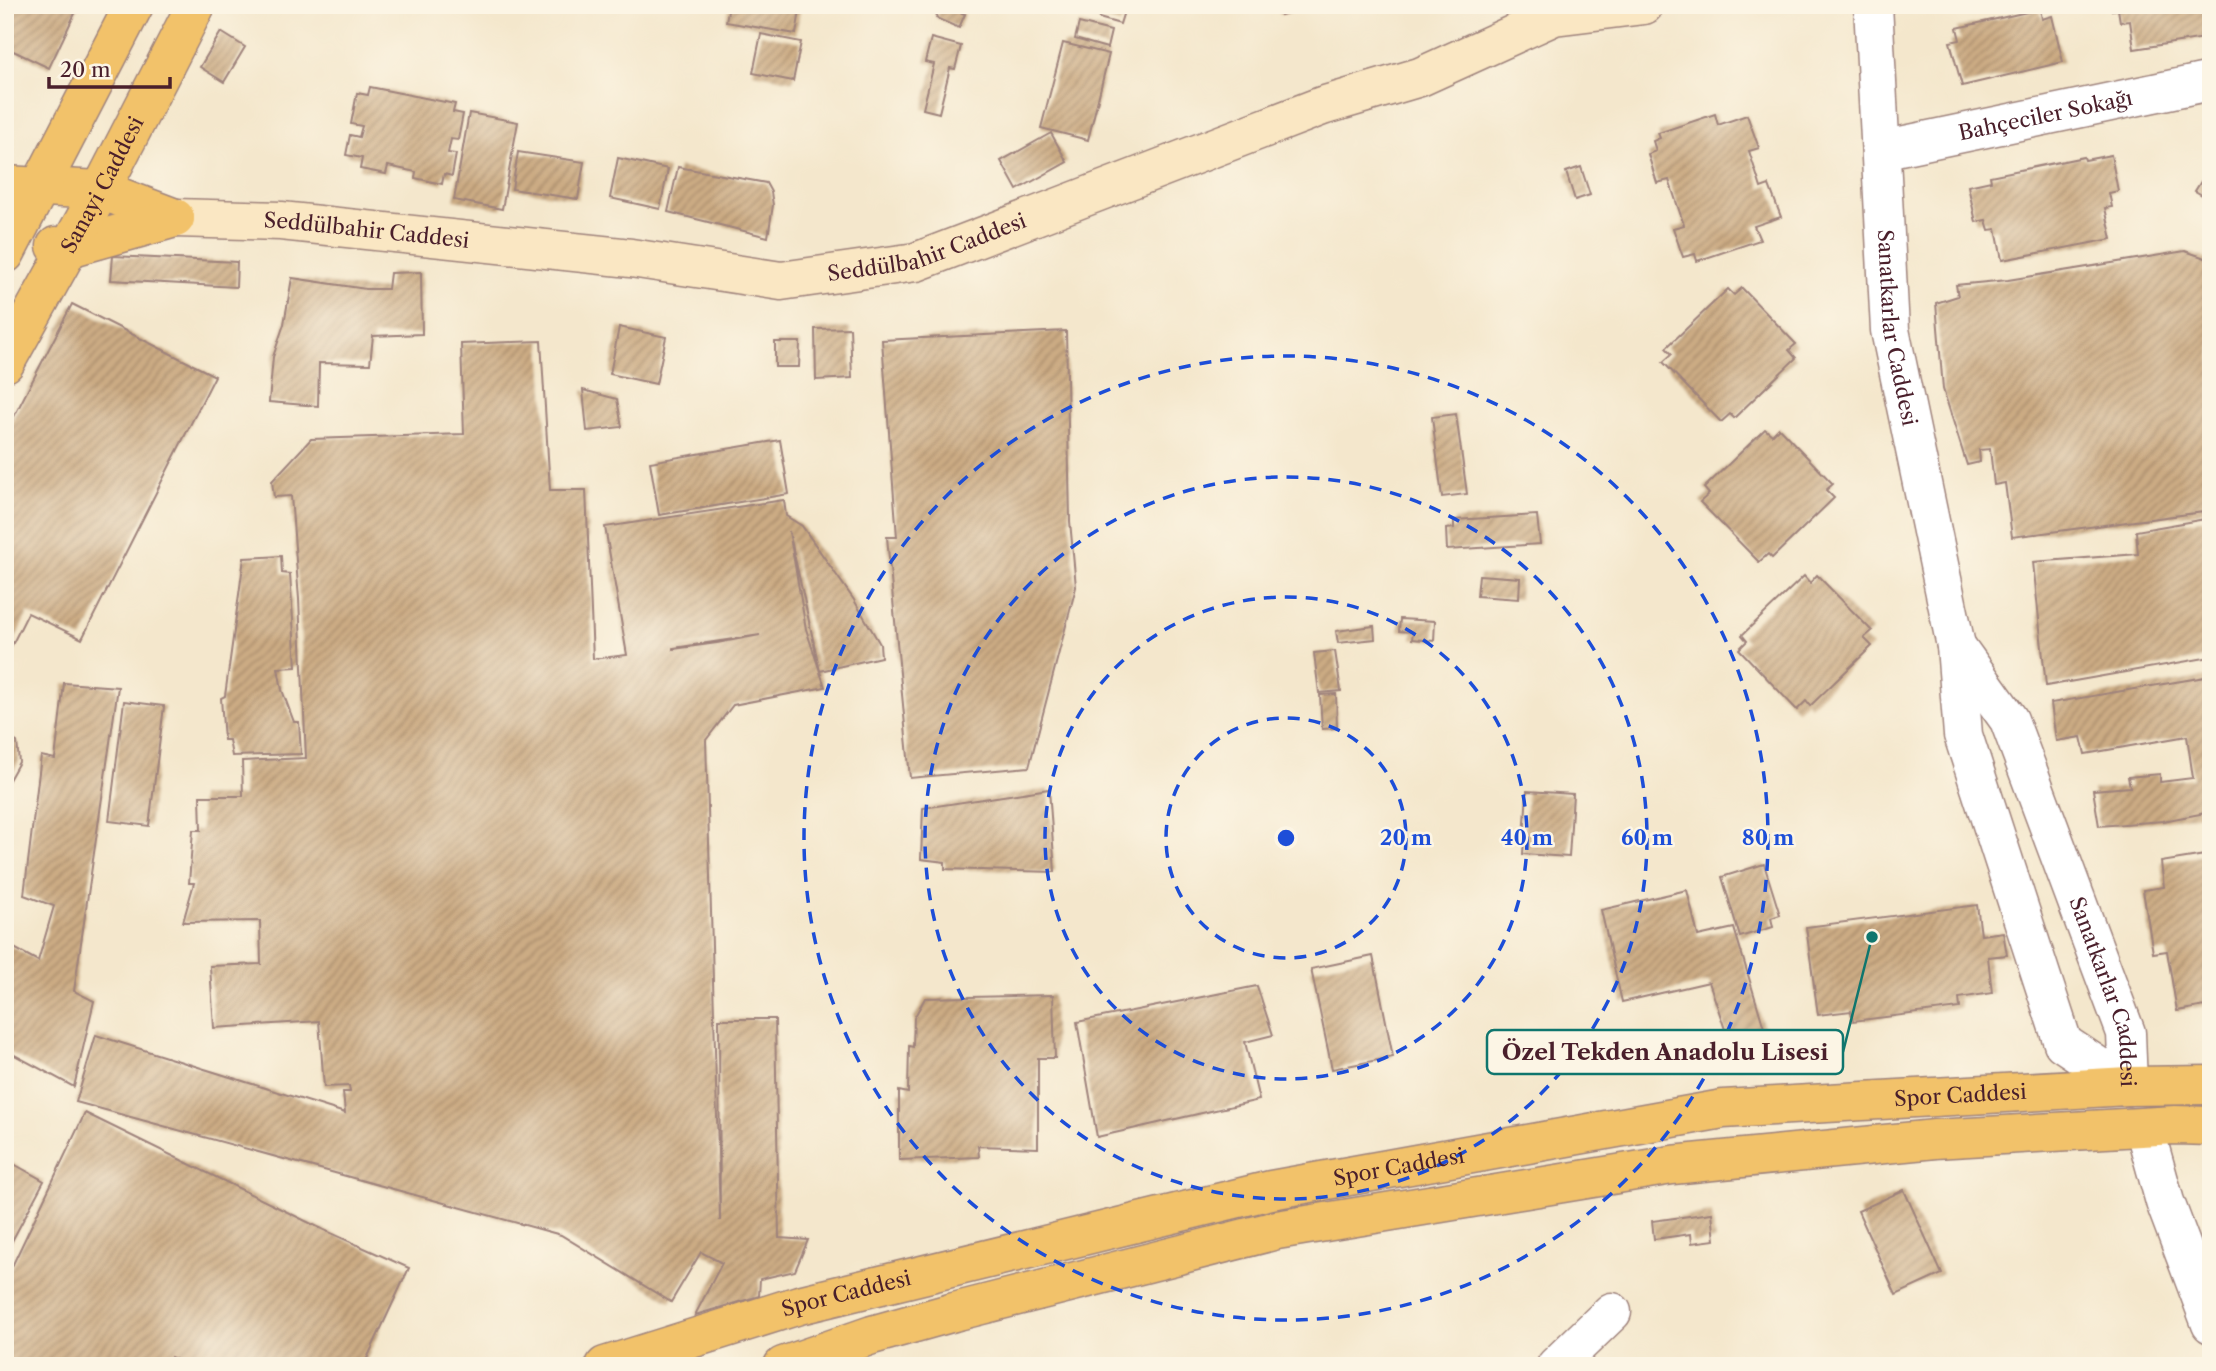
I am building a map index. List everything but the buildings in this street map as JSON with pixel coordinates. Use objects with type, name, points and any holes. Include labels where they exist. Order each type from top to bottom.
[{"type":"main road","points":[[134,5],[23,185],[7,244],[69,248],[175,218]]},
{"type":"main road","name":"Sanayi Caddesi","points":[[5,363],[101,190],[196,5]]},
{"type":"main road","points":[[23,185],[101,190],[175,218]]},
{"type":"main road","name":"Spor Caddesi","points":[[605,1366],[799,1305],[1271,1190],[1723,1109],[2128,1086],[2211,1085]]},
{"type":"main road","points":[[2128,1086],[2144,1127]]},
{"type":"main road","name":"Spor Caddesi","points":[[783,1366],[872,1335],[943,1315],[1277,1230],[1672,1165],[1935,1139],[2144,1127],[2211,1126]]},
{"type":"street","name":"Seddülbahir Caddesi","points":[[175,218],[281,221],[631,258],[781,281],[916,262],[1322,106],[1420,77],[1554,16],[1644,5]]},
{"type":"street","name":"Sanatkarlar Caddesi","points":[[1873,5],[1890,330],[1956,646],[1963,735],[2063,1043],[2128,1086]]},
{"type":"street","name":"Bahçeciler Sokağı","points":[[1881,150],[2211,81]]},
{"type":"street","name":"Sanatkarlar Caddesi","points":[[1956,646],[2009,720],[2126,1033],[2128,1086]]},
{"type":"street","points":[[2144,1127],[2165,1202],[2211,1324]]},
{"type":"street","points":[[1556,1366],[1612,1311]]},
{"type":"place","name":"Özel Tekden Anadolu Lisesi","points":[[1872,937]]}]
